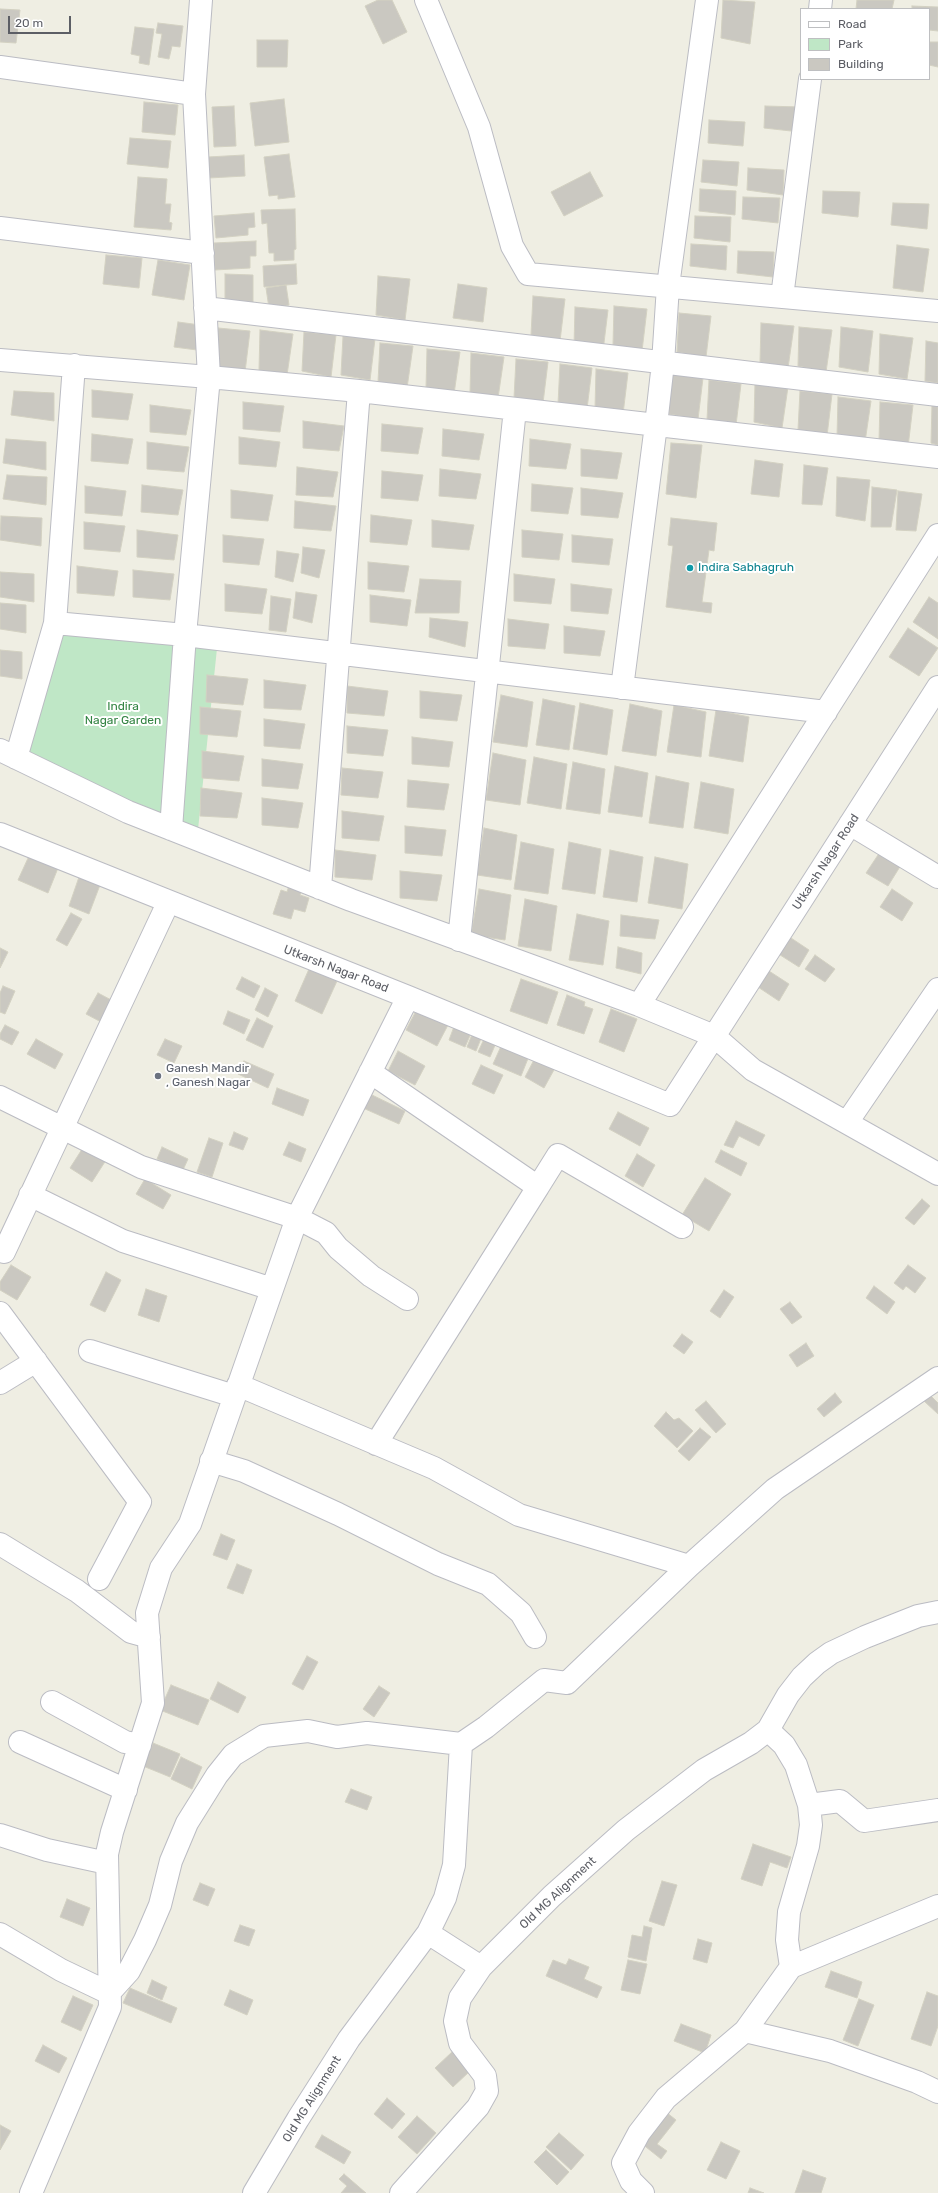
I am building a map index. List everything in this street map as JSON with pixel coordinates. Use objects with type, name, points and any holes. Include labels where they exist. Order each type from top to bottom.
[{"type":"street","points":[[171,829],[184,635],[209,377],[194,94],[201,0]]},
{"type":"street","points":[[426,0],[479,127],[512,246],[528,274],[938,311]]},
{"type":"street","points":[[622,688],[656,425],[663,363],[668,286],[707,0]]},
{"type":"street","points":[[0,67],[194,94]]},
{"type":"street","points":[[782,297],[810,80]]},
{"type":"street","points":[[0,228],[203,253]]},
{"type":"street","points":[[205,308],[938,395]]},
{"type":"street","points":[[0,360],[209,377],[359,392],[938,457]]},
{"type":"street","points":[[74,365],[55,623],[8,754],[128,812],[320,888],[639,1005],[714,1036],[753,1070],[848,1121],[938,1174]]},
{"type":"street","points":[[320,888],[359,392]]},
{"type":"street","points":[[459,940],[515,409]]},
{"type":"street","points":[[639,1005],[938,535]]},
{"type":"street","points":[[55,623],[184,635],[826,712]]},
{"type":"street","name":"Utkarsh Nagar Road","points":[[0,834],[168,903],[408,997],[670,1105],[938,687]]},
{"type":"street","points":[[850,824],[938,877]]},
{"type":"street","points":[[5,1241],[30,1195],[62,1129],[168,903]]},
{"type":"street","points":[[848,1121],[938,989]]},
{"type":"street","points":[[31,2193],[110,2007],[107,1863],[112,1832],[153,1703],[147,1613],[161,1568],[190,1524],[297,1218],[408,997]]},
{"type":"street","points":[[370,1072],[538,1187]]},
{"type":"street","points":[[0,1097],[141,1167],[297,1218],[326,1233],[338,1248],[371,1276],[407,1298]]},
{"type":"street","points":[[376,1444],[558,1155],[682,1227]]},
{"type":"street","points":[[30,1195],[123,1241],[272,1289]]},
{"type":"street","points":[[0,1313],[140,1502],[99,1579]]},
{"type":"street","points":[[90,1352],[236,1390],[434,1468],[519,1515],[689,1566]]},
{"type":"street","points":[[0,1383],[36,1360]]},
{"type":"street","points":[[109,1993],[129,1971],[145,1940],[160,1905],[171,1861],[187,1823],[217,1774],[233,1755],[264,1736],[308,1731],[337,1736],[367,1733],[461,1744],[492,1722],[544,1680],[567,1683],[689,1566],[775,1489],[938,1378]]},
{"type":"street","points":[[211,1461],[244,1471],[338,1514],[438,1564],[488,1584],[521,1613],[535,1637]]},
{"type":"street","points":[[0,1544],[78,1591],[131,1632],[149,1637]]},
{"type":"street","name":"Old MG Alignment","points":[[401,2193],[478,2107],[487,2091],[485,2076],[460,2043],[455,2020],[460,1998],[481,1967],[552,1896],[626,1830],[704,1770],[751,1743],[768,1730],[788,1695],[802,1677],[822,1660],[865,1637],[918,1616],[938,1612]]},
{"type":"street","points":[[52,1702],[125,1742],[140,1745]]},
{"type":"street","points":[[768,1730],[784,1745],[796,1765],[809,1805],[811,1825],[808,1846],[789,1912],[787,1940],[791,1967]]},
{"type":"street","points":[[20,1742],[126,1790]]},
{"type":"street","name":"Old MG Alignment","points":[[254,2193],[298,2119],[349,2039],[428,1933],[444,1898],[454,1865],[461,1744]]},
{"type":"street","points":[[809,1805],[840,1801],[864,1821],[938,1810]]},
{"type":"street","points":[[0,1835],[47,1850],[107,1863]]},
{"type":"street","points":[[643,2193],[631,2181],[623,2163],[639,2133],[666,2098],[745,2031],[791,1967],[938,1906]]},
{"type":"street","points":[[428,1933],[481,1967]]},
{"type":"street","points":[[1,1936],[61,1970],[109,1993]]},
{"type":"street","points":[[745,2031],[830,2051],[917,2082],[938,2092]]},
{"type":"green space","name":"Indira Nagar Garden","points":[[55,623],[218,639],[197,839],[16,758]]},
{"type":"building","points":[[378,0],[392,0],[407,32],[383,44],[365,6]]},
{"type":"building","points":[[723,0],[755,2],[750,44],[721,38]]},
{"type":"building","points":[[857,0],[894,0],[892,8],[856,8]]},
{"type":"building","points":[[912,6],[938,7],[938,31],[930,30],[930,8],[912,8]]},
{"type":"building","points":[[0,9],[20,10],[16,43],[0,42]]},
{"type":"building","points":[[158,23],[183,26],[180,47],[172,46],[169,59],[158,57],[162,34],[156,33]]},
{"type":"building","points":[[135,27],[154,29],[149,65],[139,63],[140,56],[131,54]]},
{"type":"building","points":[[257,40],[288,40],[287,67],[257,67]]},
{"type":"building","points":[[930,42],[938,42],[938,67],[930,65]]},
{"type":"building","points":[[284,99],[289,142],[255,146],[250,103]]},
{"type":"building","points":[[144,102],[178,105],[175,135],[142,132]]},
{"type":"building","points":[[234,106],[236,146],[214,147],[212,107]]},
{"type":"building","points":[[765,106],[801,107],[800,132],[764,128]]},
{"type":"building","points":[[709,120],[745,122],[743,146],[708,143]]},
{"type":"building","points":[[130,138],[171,141],[168,168],[127,164]]},
{"type":"building","points":[[289,154],[295,197],[278,199],[278,195],[269,196],[264,157]]},
{"type":"building","points":[[244,155],[245,176],[209,178],[208,157]]},
{"type":"building","points":[[703,160],[739,162],[737,186],[701,182]]},
{"type":"building","points":[[748,168],[784,170],[783,195],[747,190]]},
{"type":"building","points":[[590,172],[603,196],[564,216],[551,192]]},
{"type":"building","points":[[138,177],[167,179],[165,204],[171,204],[169,222],[172,223],[171,230],[134,227]]},
{"type":"building","points":[[700,189],[736,191],[735,215],[699,211]]},
{"type":"building","points":[[823,191],[860,192],[858,217],[822,213]]},
{"type":"building","points":[[743,197],[780,198],[778,223],[742,219]]},
{"type":"building","points":[[893,203],[929,204],[927,229],[891,225]]},
{"type":"building","points":[[295,209],[296,249],[294,250],[294,260],[274,261],[274,253],[269,253],[267,223],[262,224],[261,210]]},
{"type":"building","points":[[254,213],[255,227],[248,228],[248,235],[216,238],[214,216]]},
{"type":"building","points":[[695,216],[731,217],[730,242],[694,238]]},
{"type":"building","points":[[256,241],[256,256],[250,256],[250,268],[215,270],[214,243]]},
{"type":"building","points":[[691,244],[727,246],[726,270],[690,266]]},
{"type":"building","points":[[897,245],[929,249],[923,292],[893,288]]},
{"type":"building","points":[[738,251],[774,252],[773,277],[737,273]]},
{"type":"building","points":[[106,255],[142,258],[139,288],[103,284]]},
{"type":"building","points":[[158,260],[190,265],[184,300],[152,295]]},
{"type":"building","points":[[296,264],[297,284],[264,287],[263,266]]},
{"type":"building","points":[[225,274],[253,275],[253,306],[225,306]]},
{"type":"building","points":[[378,276],[410,279],[405,320],[376,315]]},
{"type":"building","points":[[458,284],[487,288],[483,322],[453,318]]},
{"type":"building","points":[[286,285],[289,305],[269,308],[266,288]]},
{"type":"building","points":[[533,296],[565,299],[560,341],[531,335]]},
{"type":"building","points":[[614,306],[647,309],[642,351],[613,345]]},
{"type":"building","points":[[575,307],[608,310],[603,351],[574,346]]},
{"type":"building","points":[[679,313],[711,316],[706,357],[677,352]]},
{"type":"building","points":[[178,322],[200,325],[197,350],[174,347]]},
{"type":"building","points":[[761,323],[794,326],[788,368],[760,362]]},
{"type":"building","points":[[799,327],[832,330],[826,372],[798,366]]},
{"type":"building","points":[[841,327],[873,331],[868,372],[839,367]]},
{"type":"building","points":[[218,328],[250,331],[245,372],[216,367]]},
{"type":"building","points":[[260,330],[293,334],[287,375],[259,370]]},
{"type":"building","points":[[304,332],[336,335],[331,377],[302,371]]},
{"type":"building","points":[[880,334],[913,338],[907,379],[879,374]]},
{"type":"building","points":[[343,336],[375,339],[370,380],[341,375]]},
{"type":"building","points":[[926,341],[938,343],[938,383],[925,381]]},
{"type":"building","points":[[380,343],[413,346],[407,388],[378,382]]},
{"type":"building","points":[[427,349],[460,352],[454,394],[426,388]]},
{"type":"building","points":[[471,353],[504,357],[498,398],[470,393]]},
{"type":"building","points":[[516,359],[548,362],[543,403],[514,398]]},
{"type":"building","points":[[560,364],[592,368],[587,409],[558,404]]},
{"type":"building","points":[[596,369],[628,373],[623,414],[595,409]]},
{"type":"building","points":[[671,374],[703,378],[698,419],[669,414]]},
{"type":"building","points":[[709,380],[741,384],[736,425],[707,420]]},
{"type":"building","points":[[755,383],[788,387],[782,428],[754,422]]},
{"type":"building","points":[[92,390],[133,394],[128,420],[92,417]]},
{"type":"building","points":[[14,391],[54,393],[54,421],[11,415]]},
{"type":"building","points":[[800,391],[832,394],[827,436],[798,430]]},
{"type":"building","points":[[838,397],[871,401],[865,442],[837,437]]},
{"type":"building","points":[[243,402],[284,406],[280,432],[243,429]]},
{"type":"building","points":[[880,402],[913,405],[908,447],[879,441]]},
{"type":"building","points":[[932,404],[938,405],[938,445],[931,443]]},
{"type":"building","points":[[150,405],[191,410],[186,435],[150,432]]},
{"type":"building","points":[[303,421],[344,426],[339,451],[303,448]]},
{"type":"building","points":[[382,424],[423,428],[418,454],[381,451]]},
{"type":"building","points":[[443,429],[484,434],[479,460],[442,456]]},
{"type":"building","points":[[92,434],[133,439],[128,464],[91,461]]},
{"type":"building","points":[[239,437],[280,442],[276,467],[239,464]]},
{"type":"building","points":[[6,439],[46,442],[46,470],[3,463]]},
{"type":"building","points":[[530,439],[571,444],[566,469],[529,466]]},
{"type":"building","points":[[147,442],[189,447],[184,472],[147,469]]},
{"type":"building","points":[[671,443],[702,445],[696,498],[666,494]]},
{"type":"building","points":[[581,449],[622,453],[617,479],[581,476]]},
{"type":"building","points":[[755,460],[783,464],[779,497],[751,494]]},
{"type":"building","points":[[804,465],[828,468],[822,505],[802,504]]},
{"type":"building","points":[[297,467],[338,472],[333,497],[296,495]]},
{"type":"building","points":[[440,469],[481,474],[476,499],[439,496]]},
{"type":"building","points":[[382,471],[423,475],[418,501],[381,498]]},
{"type":"building","points":[[7,475],[47,477],[46,505],[3,499]]},
{"type":"building","points":[[837,477],[870,480],[865,521],[836,516]]},
{"type":"building","points":[[532,484],[573,488],[568,514],[531,511]]},
{"type":"building","points":[[142,485],[183,490],[178,515],[141,512]]},
{"type":"building","points":[[85,486],[126,491],[122,516],[85,513]]},
{"type":"building","points":[[872,487],[897,490],[891,527],[871,527]]},
{"type":"building","points":[[581,488],[623,493],[618,518],[581,515]]},
{"type":"building","points":[[231,490],[273,495],[268,521],[231,518]]},
{"type":"building","points":[[898,491],[922,494],[916,531],[896,530]]},
{"type":"building","points":[[295,501],[336,506],[331,531],[294,528]]},
{"type":"building","points":[[371,515],[412,520],[407,545],[370,542]]},
{"type":"building","points":[[1,516],[42,518],[41,546],[0,540]]},
{"type":"building","points":[[671,518],[717,523],[714,551],[709,550],[702,602],[712,603],[711,613],[666,607],[673,546],[668,545]]},
{"type":"building","points":[[432,520],[474,525],[469,550],[432,547]]},
{"type":"building","points":[[84,522],[125,526],[120,552],[84,549]]},
{"type":"building","points":[[137,530],[178,535],[174,560],[137,557]]},
{"type":"building","points":[[522,530],[563,534],[559,560],[522,557]]},
{"type":"building","points":[[223,535],[264,539],[259,565],[223,562]]},
{"type":"building","points":[[572,535],[613,539],[609,565],[572,562]]},
{"type":"building","points":[[303,547],[325,550],[319,578],[301,573]]},
{"type":"building","points":[[277,551],[299,554],[293,582],[275,577]]},
{"type":"building","points":[[368,562],[409,566],[404,592],[368,589]]},
{"type":"building","points":[[77,566],[118,571],[114,596],[77,593]]},
{"type":"building","points":[[133,570],[174,574],[170,600],[133,597]]},
{"type":"building","points":[[0,572],[34,574],[34,602],[0,597]]},
{"type":"building","points":[[514,574],[555,579],[551,604],[514,601]]},
{"type":"building","points":[[420,579],[461,581],[459,613],[415,613]]},
{"type":"building","points":[[225,584],[267,589],[262,614],[225,611]]},
{"type":"building","points":[[571,584],[612,589],[608,614],[571,611]]},
{"type":"building","points":[[296,592],[317,595],[312,623],[293,618]]},
{"type":"building","points":[[370,595],[411,600],[407,626],[370,622]]},
{"type":"building","points":[[271,596],[291,599],[286,632],[269,630]]},
{"type":"building","points":[[929,597],[938,603],[938,639],[913,622]]},
{"type":"building","points":[[0,603],[26,605],[26,633],[0,629]]},
{"type":"building","points":[[430,618],[468,622],[465,647],[429,637]]},
{"type":"building","points":[[508,619],[549,624],[545,649],[508,646]]},
{"type":"building","points":[[564,626],[605,631],[600,656],[564,653]]},
{"type":"building","points":[[908,628],[938,648],[919,676],[889,657]]},
{"type":"building","points":[[0,650],[22,652],[22,679],[0,676]]},
{"type":"building","points":[[207,675],[248,679],[243,705],[206,702]]},
{"type":"building","points":[[264,680],[306,685],[301,710],[264,708]]},
{"type":"building","points":[[347,686],[388,691],[384,716],[347,713]]},
{"type":"building","points":[[420,691],[462,695],[457,721],[420,718]]},
{"type":"building","points":[[501,695],[533,702],[527,747],[493,742]]},
{"type":"building","points":[[543,699],[575,706],[569,750],[536,745]]},
{"type":"building","points":[[580,703],[613,710],[607,755],[573,749]]},
{"type":"building","points":[[630,704],[662,711],[656,756],[622,751]]},
{"type":"building","points":[[674,705],[706,712],[701,757],[667,752]]},
{"type":"building","points":[[200,707],[241,711],[237,737],[200,734]]},
{"type":"building","points":[[716,710],[749,717],[743,762],[709,756]]},
{"type":"building","points":[[264,719],[305,724],[300,749],[264,746]]},
{"type":"building","points":[[347,726],[388,730],[383,756],[347,753]]},
{"type":"building","points":[[412,737],[453,742],[449,767],[412,764]]},
{"type":"building","points":[[202,751],[244,756],[239,781],[202,778]]},
{"type":"building","points":[[493,753],[526,760],[520,805],[486,800]]},
{"type":"building","points":[[534,757],[567,764],[561,809],[527,803]]},
{"type":"building","points":[[262,759],[303,764],[298,789],[262,786]]},
{"type":"building","points":[[573,762],[605,769],[600,814],[566,809]]},
{"type":"building","points":[[615,766],[648,773],[642,817],[608,812]]},
{"type":"building","points":[[342,768],[383,772],[378,798],[341,795]]},
{"type":"building","points":[[656,776],[689,783],[683,828],[649,823]]},
{"type":"building","points":[[408,780],[449,784],[444,810],[407,807]]},
{"type":"building","points":[[701,782],[734,789],[728,834],[694,828]]},
{"type":"building","points":[[201,788],[242,793],[237,818],[200,816]]},
{"type":"building","points":[[262,798],[303,803],[298,828],[262,825]]},
{"type":"building","points":[[342,811],[384,816],[379,841],[342,838]]},
{"type":"building","points":[[405,826],[446,830],[442,856],[405,853]]},
{"type":"building","points":[[484,828],[517,835],[511,880],[477,875]]},
{"type":"building","points":[[521,842],[554,849],[548,894],[514,889]]},
{"type":"building","points":[[569,842],[601,849],[595,894],[562,889]]},
{"type":"building","points":[[335,850],[376,855],[372,880],[335,877]]},
{"type":"building","points":[[610,850],[643,857],[637,902],[603,897]]},
{"type":"building","points":[[880,852],[901,865],[888,886],[866,873]]},
{"type":"building","points":[[29,856],[58,868],[48,893],[18,880]]},
{"type":"building","points":[[655,857],[688,864],[682,909],[648,903]]},
{"type":"building","points":[[400,871],[442,875],[437,901],[400,898]]},
{"type":"building","points":[[79,877],[100,885],[89,914],[69,906]]},
{"type":"building","points":[[289,885],[302,889],[300,895],[309,898],[305,912],[294,909],[291,919],[273,914],[281,890],[287,892]]},
{"type":"building","points":[[479,889],[511,895],[505,940],[471,935]]},
{"type":"building","points":[[892,889],[913,903],[902,921],[880,907]]},
{"type":"building","points":[[525,899],[557,906],[551,951],[518,946]]},
{"type":"building","points":[[71,913],[82,919],[67,946],[56,940]]},
{"type":"building","points":[[577,914],[609,921],[603,965],[569,960]]},
{"type":"building","points":[[621,915],[659,920],[655,939],[620,936]]},
{"type":"building","points":[[788,936],[809,950],[799,967],[777,953]]},
{"type":"building","points":[[618,947],[642,953],[641,974],[616,968]]},
{"type":"building","points":[[0,948],[8,952],[0,968]]},
{"type":"building","points":[[815,955],[835,969],[825,982],[805,969]]},
{"type":"building","points":[[309,969],[337,981],[322,1014],[295,1001]]},
{"type":"building","points":[[769,971],[789,984],[779,1001],[758,987]]},
{"type":"building","points":[[242,977],[260,986],[254,998],[236,989]]},
{"type":"building","points":[[521,979],[558,992],[547,1024],[510,1011]]},
{"type":"building","points":[[3,986],[15,991],[5,1014],[0,1012],[0,993]]},
{"type":"building","points":[[265,988],[278,995],[268,1017],[255,1010]]},
{"type":"building","points":[[98,993],[115,1002],[103,1023],[86,1014]]},
{"type":"building","points":[[567,995],[585,1002],[584,1006],[593,1009],[584,1034],[557,1025]]},
{"type":"building","points":[[417,1009],[448,1025],[437,1046],[406,1030]]},
{"type":"building","points":[[611,1009],[637,1019],[624,1052],[599,1042]]},
{"type":"building","points":[[228,1011],[250,1020],[244,1034],[223,1024]]},
{"type":"building","points":[[257,1018],[273,1026],[263,1048],[246,1040]]},
{"type":"building","points":[[455,1024],[472,1031],[465,1047],[449,1040]]},
{"type":"building","points":[[5,1025],[19,1032],[12,1045],[0,1039],[0,1034]]},
{"type":"building","points":[[473,1032],[482,1036],[476,1051],[467,1047]]},
{"type":"building","points":[[485,1037],[496,1043],[490,1057],[478,1052]]},
{"type":"building","points":[[36,1039],[63,1054],[55,1069],[27,1054]]},
{"type":"building","points":[[165,1039],[182,1046],[174,1063],[157,1055]]},
{"type":"building","points":[[502,1044],[529,1056],[521,1076],[493,1064]]},
{"type":"building","points":[[398,1051],[425,1066],[415,1085],[388,1071]]},
{"type":"building","points":[[535,1058],[555,1068],[544,1088],[525,1077]]},
{"type":"building","points":[[244,1061],[274,1074],[268,1088],[238,1074]]},
{"type":"building","points":[[481,1065],[503,1075],[494,1094],[472,1084]]},
{"type":"building","points":[[277,1088],[309,1100],[303,1116],[272,1104]]},
{"type":"building","points":[[370,1094],[405,1111],[399,1124],[363,1108]]},
{"type":"building","points":[[618,1112],[649,1128],[640,1146],[609,1129]]},
{"type":"building","points":[[736,1121],[765,1135],[759,1146],[739,1136],[733,1148],[724,1145]]},
{"type":"building","points":[[234,1132],[248,1138],[243,1150],[229,1145]]},
{"type":"building","points":[[209,1138],[223,1143],[212,1177],[197,1172]]},
{"type":"building","points":[[289,1142],[306,1149],[301,1162],[283,1155]]},
{"type":"building","points":[[86,1143],[108,1157],[92,1182],[70,1168]]},
{"type":"building","points":[[162,1147],[188,1159],[183,1170],[157,1159]]},
{"type":"building","points":[[721,1150],[747,1163],[741,1176],[715,1162]]},
{"type":"building","points":[[637,1154],[655,1165],[643,1187],[625,1176]]},
{"type":"building","points":[[705,1178],[731,1194],[709,1231],[682,1215]]},
{"type":"building","points":[[145,1179],[171,1195],[163,1209],[136,1194]]},
{"type":"building","points":[[922,1199],[930,1206],[914,1225],[905,1218]]},
{"type":"building","points":[[11,1265],[31,1277],[17,1300],[0,1290],[0,1282]]},
{"type":"building","points":[[908,1265],[926,1278],[915,1293],[906,1286],[903,1290],[894,1283]]},
{"type":"building","points":[[106,1272],[121,1280],[105,1312],[90,1305]]},
{"type":"building","points":[[874,1286],[895,1302],[887,1314],[866,1298]]},
{"type":"building","points":[[146,1289],[167,1296],[159,1322],[138,1315]]},
{"type":"building","points":[[724,1290],[734,1297],[720,1318],[710,1311]]},
{"type":"building","points":[[790,1302],[802,1317],[792,1324],[780,1309]]},
{"type":"building","points":[[682,1334],[693,1342],[684,1354],[673,1346]]},
{"type":"building","points":[[806,1343],[814,1356],[797,1367],[789,1355]]},
{"type":"building","points":[[835,1393],[842,1402],[824,1417],[817,1409]]},
{"type":"building","points":[[930,1395],[938,1403],[938,1414],[924,1401]]},
{"type":"building","points":[[706,1401],[726,1424],[716,1433],[695,1410]]},
{"type":"building","points":[[666,1412],[674,1420],[679,1418],[693,1431],[677,1448],[654,1426]]},
{"type":"building","points":[[700,1428],[711,1437],[689,1461],[678,1451]]},
{"type":"building","points":[[221,1534],[235,1540],[227,1560],[213,1555]]},
{"type":"building","points":[[237,1564],[252,1570],[243,1594],[227,1588]]},
{"type":"building","points":[[307,1656],[318,1662],[303,1690],[292,1684]]},
{"type":"building","points":[[218,1682],[246,1697],[238,1713],[210,1699]]},
{"type":"building","points":[[171,1685],[209,1700],[198,1725],[160,1710]]},
{"type":"building","points":[[379,1686],[390,1693],[374,1717],[363,1709]]},
{"type":"building","points":[[153,1743],[180,1754],[170,1777],[143,1766]]},
{"type":"building","points":[[181,1757],[202,1767],[192,1789],[171,1779]]},
{"type":"building","points":[[351,1789],[372,1797],[367,1810],[345,1802]]},
{"type":"building","points":[[753,1844],[791,1857],[787,1868],[770,1862],[762,1886],[741,1879]]},
{"type":"building","points":[[662,1881],[677,1885],[664,1926],[649,1921]]},
{"type":"building","points":[[200,1883],[215,1889],[208,1906],[193,1900]]},
{"type":"building","points":[[67,1899],[90,1908],[83,1926],[60,1917]]},
{"type":"building","points":[[240,1925],[255,1930],[249,1946],[234,1941]]},
{"type":"building","points":[[644,1926],[652,1928],[646,1961],[628,1957],[632,1935],[642,1937]]},
{"type":"building","points":[[698,1939],[712,1943],[707,1963],[693,1959]]},
{"type":"building","points":[[569,1959],[589,1967],[584,1979],[602,1987],[597,1998],[546,1976],[553,1960],[566,1965]]},
{"type":"building","points":[[628,1960],[647,1964],[640,1994],[621,1990]]},
{"type":"building","points":[[831,1971],[862,1982],[857,1998],[825,1987]]},
{"type":"building","points":[[152,1980],[167,1987],[162,2000],[147,1993]]},
{"type":"building","points":[[130,1988],[177,2008],[171,2023],[123,2003]]},
{"type":"building","points":[[230,1990],[253,2000],[247,2015],[224,2005]]},
{"type":"building","points":[[927,1992],[938,1996],[938,2026],[931,2046],[911,2039]]},
{"type":"building","points":[[73,1996],[93,2005],[81,2031],[61,2022]]},
{"type":"building","points":[[859,1999],[874,2005],[858,2046],[843,2040]]},
{"type":"building","points":[[681,2024],[711,2035],[705,2053],[674,2041]]},
{"type":"building","points":[[43,2045],[67,2058],[59,2073],[35,2061]]},
{"type":"building","points":[[452,2052],[470,2071],[453,2087],[435,2068]]},
{"type":"building","points":[[387,2098],[405,2114],[392,2129],[374,2114]]},
{"type":"building","points":[[666,2112],[676,2120],[657,2144],[667,2151],[661,2159],[641,2143]]},
{"type":"building","points":[[417,2116],[436,2133],[417,2154],[398,2137]]},
{"type":"building","points":[[0,2125],[11,2131],[0,2150]]},
{"type":"building","points":[[559,2133],[584,2155],[571,2170],[546,2147]]},
{"type":"building","points":[[322,2135],[351,2152],[344,2164],[315,2147]]},
{"type":"building","points":[[721,2142],[740,2151],[726,2179],[707,2170]]},
{"type":"building","points":[[546,2150],[569,2172],[557,2185],[534,2162]]},
{"type":"building","points":[[803,2170],[826,2178],[821,2193],[795,2193]]},
{"type":"building","points":[[344,2174],[366,2193],[341,2193],[347,2186],[339,2179]]},
{"type":"building","points":[[750,2188],[764,2193],[748,2193]]},
{"type":"place","name":"Indira Sabhagruh","points":[[690,568]]},
{"type":"place","name":"Ganesh Mandir , Ganesh Nagar","points":[[158,1076]]}]
